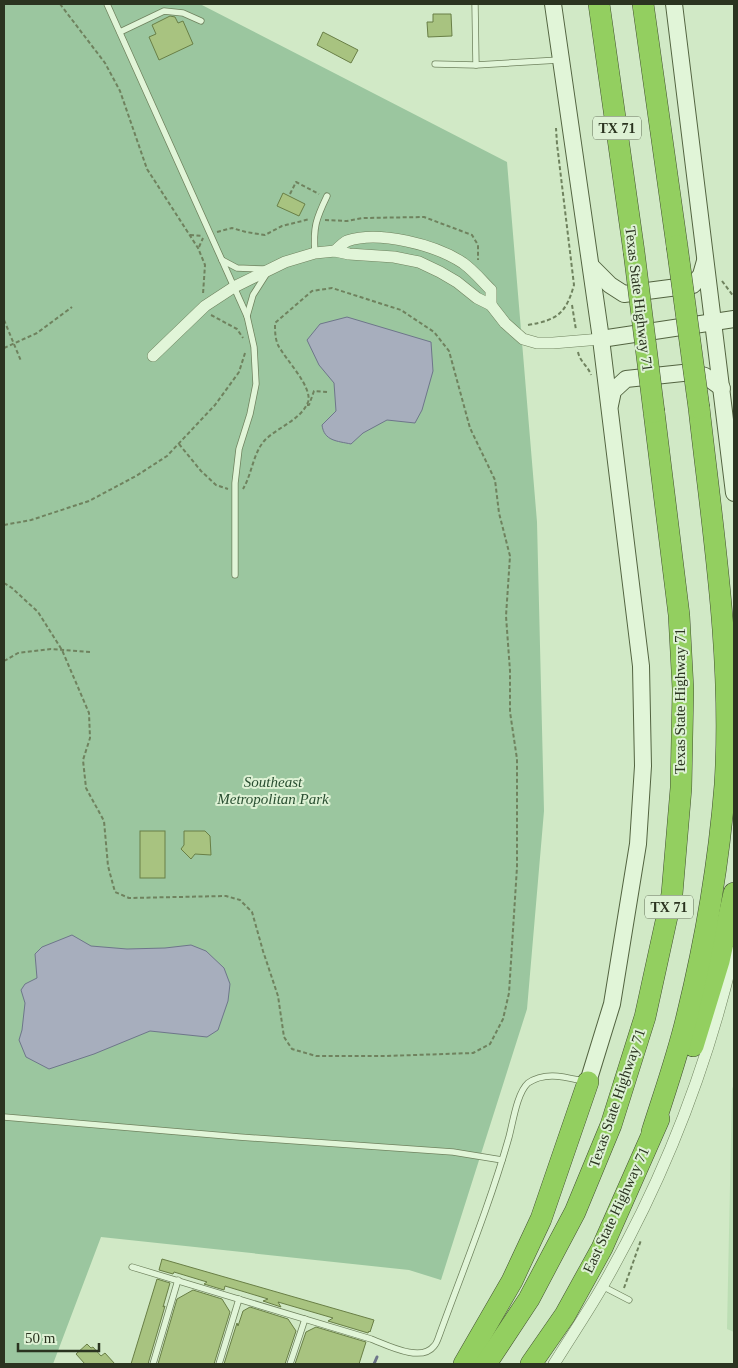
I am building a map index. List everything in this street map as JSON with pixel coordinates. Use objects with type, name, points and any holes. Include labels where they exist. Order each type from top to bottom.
[{"type":"highway","name":"Texas State Highway 71","points":[[486,1364],[529,1299],[575,1212],[611,1125],[645,1017],[672,894],[681,788],[683,688],[679,616],[634,252],[599,4]]},
{"type":"highway","name":"TX 71","points":[[643,4],[699,408],[722,616],[726,703],[725,784],[716,862],[687,1017],[652,1132]]},
{"type":"highway","points":[[652,1132],[685,1067],[703,1018],[720,961],[734,893]]},
{"type":"highway","points":[[464,1364],[512,1281],[541,1219],[588,1082]]},
{"type":"highway","name":"East State Highway 71","points":[[531,1364],[565,1315],[602,1248],[652,1132]]},
{"type":"street","points":[[553,4],[601,339],[641,666],[643,766],[638,844],[612,1004],[588,1082]]},
{"type":"street","points":[[674,4],[734,493]]},
{"type":"street","points":[[335,250],[346,242],[374,238],[391,238],[422,245],[463,263],[477,275],[491,290],[491,305]]},
{"type":"street","points":[[419,262],[418,256],[422,245]]},
{"type":"street","points":[[153,356],[206,306],[234,287],[285,262],[315,253],[335,250],[349,254],[394,257],[419,262],[457,282],[477,298],[491,305],[505,323],[523,338],[537,343],[601,339],[734,319]]},
{"type":"street","points":[[591,266],[610,285],[624,294],[693,285],[701,275],[706,258]]},
{"type":"street","points":[[609,406],[613,391],[626,379],[692,372],[705,376],[722,388]]},
{"type":"street","points":[[554,1364],[602,1286],[641,1212],[680,1127],[712,1037],[734,952]]},
{"type":"lane","points":[[107,4],[247,316],[254,347],[256,384],[250,414],[239,449],[235,491],[235,575]]},
{"type":"lane","points":[[475,4],[476,65]]},
{"type":"lane","points":[[120,32],[164,11],[183,13],[201,21]]},
{"type":"lane","points":[[435,64],[476,65],[561,60]]},
{"type":"lane","points":[[315,253],[314,235],[316,220],[324,195]]},
{"type":"lane","points":[[222,260],[237,268],[270,269]]},
{"type":"lane","points":[[247,316],[253,295],[270,269]]},
{"type":"lane","points":[[132,1266],[409,1353],[418,1354],[426,1352],[433,1347],[439,1336],[502,1160],[519,1097],[526,1085],[536,1078],[545,1076],[560,1076],[588,1082]]},
{"type":"lane","points":[[4,1117],[239,1137],[453,1152],[502,1160]]},
{"type":"lane","points":[[153,1364],[178,1280]]},
{"type":"lane","points":[[602,1286],[629,1300]]},
{"type":"lane","points":[[219,1364],[239,1299]]},
{"type":"lane","points":[[290,1364],[305,1319]]},
{"type":"path","points":[[60,4],[105,63],[120,91],[147,169],[198,248],[206,265],[203,296],[208,314],[237,329],[243,339]]},
{"type":"path","points":[[528,325],[552,319],[563,311],[569,303],[574,285],[556,125]]},
{"type":"path","points":[[290,194],[296,182],[324,195]]},
{"type":"path","points":[[210,234],[232,228],[265,235],[282,226],[306,219],[347,220],[424,217],[472,235],[478,245],[478,262]]},
{"type":"path","points":[[189,234],[204,236],[198,248]]},
{"type":"path","points":[[4,583],[38,612],[62,650],[89,713],[90,738],[83,760],[86,788],[104,821],[108,866],[115,892],[128,898],[226,896],[240,900],[252,912],[278,996],[284,1037],[292,1049],[316,1056],[386,1056],[473,1053],[490,1044],[503,1019],[509,993],[517,848],[518,759],[510,712],[506,616],[510,556],[500,513],[496,480],[470,428],[449,351],[434,332],[400,310],[332,288],[312,291],[276,323],[274,332],[278,345],[307,389],[308,401],[301,413],[264,440],[255,457],[249,480],[241,492],[216,485],[201,471],[179,444]]},
{"type":"path","points":[[4,348],[37,334],[72,307]]},
{"type":"path","points":[[4,320],[21,361]]},
{"type":"path","points":[[4,525],[31,520],[89,501],[136,476],[167,456],[215,405],[239,372],[246,350]]},
{"type":"path","points":[[579,354],[580,359],[592,376]]},
{"type":"path","points":[[306,404],[310,405],[314,391],[327,392]]},
{"type":"path","points":[[4,661],[18,652],[52,649],[90,652]]},
{"type":"green space","name":"Southeast Metropolitan Park","points":[[4,4],[200,4],[507,162],[537,522],[544,811],[527,1009],[441,1280],[409,1270],[101,1237],[53,1364],[4,1364]]},
{"type":"green space","points":[[734,1084],[734,1332],[727,1329],[732,1089]]},
{"type":"water","points":[[347,317],[431,342],[433,371],[422,410],[415,423],[387,420],[363,433],[351,444],[328,437],[323,430],[322,425],[336,411],[334,383],[319,365],[307,340],[320,324]]},
{"type":"water","points":[[72,935],[91,946],[127,949],[191,945],[206,951],[224,968],[230,984],[228,1001],[218,1030],[207,1037],[150,1031],[94,1054],[49,1069],[26,1057],[19,1040],[25,1003],[21,990],[25,984],[37,978],[35,954],[42,947]]},
{"type":"building","points":[[433,14],[451,14],[452,36],[428,37],[427,22],[433,22]]},
{"type":"building","points":[[170,16],[175,17],[178,23],[183,21],[193,44],[159,60],[149,37],[156,34],[152,25]]},
{"type":"building","points":[[323,32],[358,50],[351,63],[317,45]]},
{"type":"building","points":[[283,193],[305,204],[299,216],[277,206]]},
{"type":"building","points":[[140,831],[165,831],[165,878],[140,878]]},
{"type":"building","points":[[184,831],[205,831],[210,836],[211,855],[195,854],[191,859],[181,849],[184,845]]},
{"type":"building","points":[[162,1259],[374,1320],[368,1333],[328,1321],[333,1318],[278,1302],[281,1307],[263,1301],[268,1299],[225,1286],[224,1290],[204,1284],[207,1282],[174,1272],[173,1274],[159,1270]]},
{"type":"building","points":[[157,1279],[170,1283],[148,1364],[131,1364]]},
{"type":"building","points":[[193,1290],[222,1299],[230,1312],[214,1364],[158,1364],[177,1299]]},
{"type":"building","points":[[250,1307],[288,1319],[296,1331],[285,1364],[224,1364],[237,1323],[238,1326],[243,1311]]},
{"type":"building","points":[[316,1327],[366,1342],[359,1364],[295,1364],[306,1332]]},
{"type":"building","points":[[87,1344],[91,1348],[93,1347],[101,1356],[105,1353],[115,1364],[85,1364],[76,1354]]},
{"type":"waterway","points":[[374,1364],[377,1357]]}]
